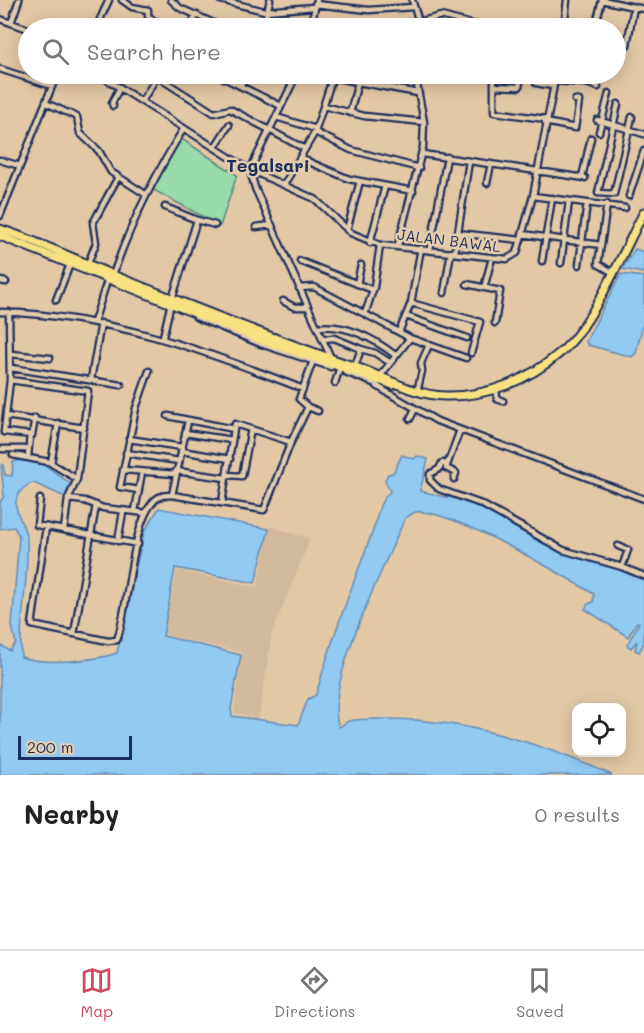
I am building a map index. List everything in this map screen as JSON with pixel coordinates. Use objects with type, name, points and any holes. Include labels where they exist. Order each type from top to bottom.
[{"type":"highway","points":[[0,228],[32,245],[265,341],[417,392],[468,395],[510,385],[548,363],[570,344],[581,329],[644,212]]},
{"type":"highway","points":[[0,238],[32,245],[214,316],[355,366],[377,379]]},
{"type":"street","points":[[11,23],[19,0]]},
{"type":"street","points":[[101,18],[109,0]]},
{"type":"street","points":[[122,0],[132,8],[148,10],[150,18]]},
{"type":"street","points":[[171,0],[180,8],[203,18]]},
{"type":"street","points":[[266,18],[270,0]]},
{"type":"street","points":[[412,0],[417,18]]},
{"type":"street","points":[[565,18],[567,0]]},
{"type":"street","points":[[598,18],[602,0],[644,9]]},
{"type":"street","points":[[224,1],[268,11],[315,4],[369,10],[413,7]]},
{"type":"street","points":[[626,45],[634,7]]},
{"type":"street","points":[[433,18],[440,16],[448,18]]},
{"type":"street","points":[[0,19],[18,25]]},
{"type":"street","points":[[1,70],[18,76]]},
{"type":"street","points":[[43,84],[52,87]]},
{"type":"street","points":[[0,216],[53,84]]},
{"type":"street","name":"JALAN BAWAL","points":[[115,84],[250,170],[285,183],[315,199],[346,230],[370,243],[492,258],[514,258],[520,240],[526,234],[538,196],[548,122],[557,84]]},
{"type":"street","points":[[142,101],[151,84]]},
{"type":"street","points":[[171,84],[214,113],[230,110],[305,149]]},
{"type":"street","points":[[236,84],[281,105]]},
{"type":"street","points":[[292,84],[250,170],[250,177],[307,307],[319,327],[330,357]]},
{"type":"street","points":[[285,183],[316,130],[330,84]]},
{"type":"street","points":[[350,113],[357,84]]},
{"type":"street","points":[[369,84],[418,93]]},
{"type":"street","points":[[398,245],[422,154],[424,122],[417,84]]},
{"type":"street","points":[[520,84],[519,87],[494,86],[494,112],[574,128],[579,101],[576,100]]},
{"type":"street","points":[[589,84],[598,87]]},
{"type":"street","points":[[113,106],[112,103],[120,87]]},
{"type":"street","points":[[599,132],[599,121],[609,93]]},
{"type":"street","points":[[46,104],[77,117],[80,133],[96,147],[117,178],[145,194]]},
{"type":"street","points":[[618,104],[611,125],[597,190],[599,193],[614,194],[632,117]]},
{"type":"street","points":[[324,106],[350,113],[424,122]]},
{"type":"street","points":[[276,117],[316,130],[351,150],[419,168]]},
{"type":"street","points":[[599,121],[644,134]]},
{"type":"street","points":[[214,147],[229,125]]},
{"type":"street","points":[[114,272],[130,226],[145,194],[184,128]]},
{"type":"street","points":[[422,154],[584,177],[591,138]]},
{"type":"street","points":[[629,195],[644,151]]},
{"type":"street","points":[[300,158],[360,181],[413,191]]},
{"type":"street","points":[[430,249],[447,158]]},
{"type":"street","points":[[0,160],[20,166]]},
{"type":"street","points":[[444,293],[458,233],[469,160]]},
{"type":"street","points":[[487,183],[491,164]]},
{"type":"street","points":[[89,261],[96,243],[93,224],[117,178]]},
{"type":"street","points":[[346,230],[360,181]]},
{"type":"street","points":[[370,243],[385,186]]},
{"type":"street","points":[[538,196],[625,208]]},
{"type":"street","points":[[542,261],[552,198]]},
{"type":"street","points":[[561,263],[569,201]]},
{"type":"street","points":[[579,265],[587,203]]},
{"type":"street","points":[[607,204],[598,264],[612,272]]},
{"type":"street","points":[[165,207],[215,225]]},
{"type":"street","points":[[173,296],[197,220]]},
{"type":"street","points":[[256,227],[272,225]]},
{"type":"street","points":[[0,228],[330,357]]},
{"type":"street","points":[[458,233],[520,240]]},
{"type":"street","points":[[526,234],[601,246]]},
{"type":"street","points":[[0,238],[261,344],[339,370],[377,379],[416,409],[460,430],[644,500]]},
{"type":"street","points":[[365,314],[373,290],[380,245]]},
{"type":"street","points":[[399,332],[411,303],[422,248]]},
{"type":"street","points":[[484,288],[492,258]]},
{"type":"street","points":[[300,261],[373,290]]},
{"type":"street","points":[[357,284],[361,265]]},
{"type":"street","points":[[56,300],[69,267]]},
{"type":"street","points":[[94,322],[106,281]]},
{"type":"street","points":[[467,284],[500,292],[495,323]]},
{"type":"street","points":[[299,288],[314,287],[410,338],[466,358]]},
{"type":"street","points":[[284,301],[294,307],[307,307]]},
{"type":"street","points":[[411,303],[480,322],[471,352]]},
{"type":"street","points":[[163,338],[170,307]]},
{"type":"street","points":[[0,312],[101,323],[163,338],[303,389]]},
{"type":"street","points":[[9,312],[11,368],[4,432],[30,435]]},
{"type":"street","points":[[406,316],[467,338]]},
{"type":"street","points":[[91,379],[101,323]]},
{"type":"street","points":[[319,327],[331,327],[365,336],[395,355]]},
{"type":"street","points":[[322,339],[334,338],[375,353],[389,362]]},
{"type":"street","points":[[377,379],[410,338]]},
{"type":"street","points":[[417,392],[423,371],[421,363],[429,345]]},
{"type":"street","points":[[355,366],[361,349]]},
{"type":"street","points":[[11,354],[50,358]]},
{"type":"street","points":[[313,362],[300,400],[318,411]]},
{"type":"street","points":[[11,368],[121,385]]},
{"type":"street","points":[[139,490],[120,488],[129,439],[149,370]]},
{"type":"street","points":[[335,383],[339,370]]},
{"type":"street","points":[[10,380],[88,391],[77,479],[68,499],[64,530]]},
{"type":"street","points":[[499,388],[497,399],[503,401]]},
{"type":"street","points":[[46,527],[32,623],[74,634],[117,640],[146,513],[158,497],[172,495],[264,510],[308,406]]},
{"type":"street","points":[[410,419],[416,409]]},
{"type":"street","points":[[6,416],[35,418],[84,428]]},
{"type":"street","points":[[168,416],[188,421],[250,429],[291,442]]},
{"type":"street","points":[[28,457],[30,435],[35,418]]},
{"type":"street","points":[[172,495],[188,421]]},
{"type":"street","points":[[51,463],[58,423]]},
{"type":"street","points":[[222,502],[233,427]]},
{"type":"street","points":[[123,470],[242,476],[250,429]]},
{"type":"street","points":[[454,479],[456,473],[446,469],[460,430]]},
{"type":"street","points":[[185,433],[232,440]]},
{"type":"street","points":[[129,439],[230,459]]},
{"type":"street","points":[[2,449],[51,463],[77,479]]},
{"type":"street","points":[[16,453],[28,449]]},
{"type":"street","points":[[126,453],[179,461]]},
{"type":"street","points":[[447,464],[442,463],[439,469],[429,474],[430,480],[436,487],[481,504],[563,550],[622,567],[644,576]]},
{"type":"street","points":[[135,511],[142,472]]},
{"type":"street","points":[[40,499],[36,524],[138,544]]},
{"type":"street","points":[[68,499],[123,512],[146,513]]},
{"type":"street","points":[[74,634],[96,505]]},
{"type":"street","points":[[118,541],[123,512]]},
{"type":"street","points":[[618,546],[628,550],[622,567]]},
{"type":"shaded area","points":[[270,526],[310,539],[272,633],[259,718],[234,713],[242,652],[164,635],[177,570],[257,587]]},
{"type":"green space","points":[[177,136],[237,175],[220,226],[150,188]]},
{"type":"water","points":[[635,249],[644,252],[644,273],[622,269]]},
{"type":"water","points":[[621,274],[644,277],[644,319],[636,353],[632,357],[588,345],[586,341]]},
{"type":"water","points":[[402,455],[414,459],[417,456],[428,459],[420,491],[448,498],[450,495],[479,506],[538,541],[569,555],[620,568],[644,578],[644,643],[639,652],[635,650],[637,641],[631,648],[627,645],[639,623],[637,622],[628,637],[585,609],[593,602],[594,594],[557,572],[453,520],[415,512],[405,518],[348,654],[336,708],[339,727],[346,722],[360,719],[420,720],[448,724],[532,744],[612,775],[0,775],[0,645],[10,651],[16,643],[12,626],[19,536],[14,527],[0,529],[0,502],[4,496],[1,465],[3,465],[5,475],[12,476],[13,462],[37,463],[51,469],[70,484],[65,497],[34,483],[21,491],[17,498],[17,511],[27,541],[21,657],[42,661],[69,661],[117,653],[144,532],[159,508],[269,529],[255,583],[175,568],[163,636],[241,655],[231,709],[232,716],[298,725],[308,699],[316,695],[380,506],[390,492],[385,480],[388,474],[393,473]]},
{"type":"district","name":"Tegalsari","points":[[268,165]]}]
